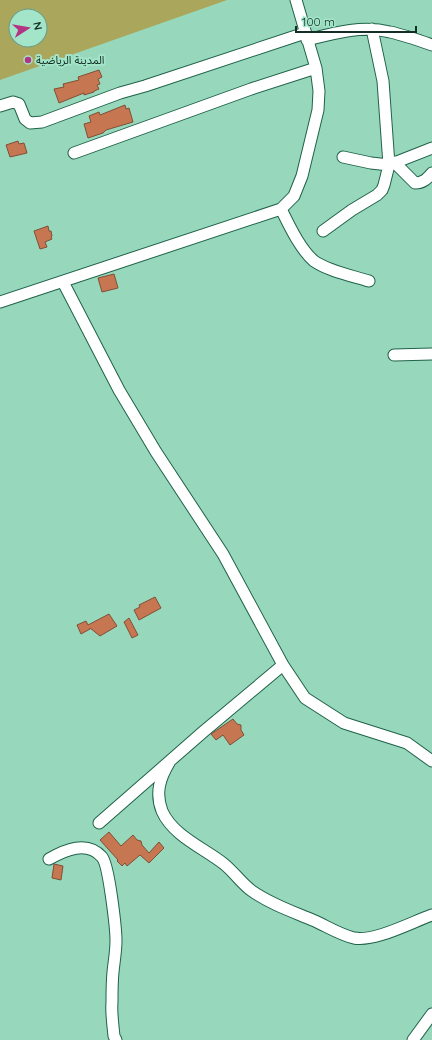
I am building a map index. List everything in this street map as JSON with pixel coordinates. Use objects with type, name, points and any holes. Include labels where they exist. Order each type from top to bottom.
[{"type":"street","points":[[0,302],[281,209],[294,196],[302,176],[318,110],[319,91],[316,68],[296,0]]},
{"type":"street","points":[[323,231],[352,210],[377,195],[382,190],[392,163],[383,81],[372,29]]},
{"type":"street","points":[[0,106],[13,102],[19,104],[25,119],[30,123],[42,122],[120,93],[306,36],[346,30],[372,29],[391,32],[432,45]]},
{"type":"street","points":[[74,153],[251,89],[316,68]]},
{"type":"street","points":[[343,157],[371,163],[392,163],[432,148]]},
{"type":"street","points":[[392,163],[415,183],[420,183],[432,173]]},
{"type":"street","points":[[281,209],[291,230],[314,260],[324,266],[370,281]]},
{"type":"street","points":[[63,282],[120,390],[156,452],[223,554],[283,665],[305,698],[344,723],[407,743],[432,761]]},
{"type":"street","points":[[394,355],[432,354]]},
{"type":"street","points":[[100,823],[203,732],[283,665]]},
{"type":"street","points":[[169,763],[163,772],[159,783],[158,792],[161,806],[167,819],[177,831],[224,864],[251,891],[277,906],[337,932],[355,938],[368,938],[379,935],[432,915]]},
{"type":"street","points":[[49,859],[72,848],[80,848],[93,851],[105,861],[116,941],[112,973],[112,1005],[114,1036],[116,1040]]},
{"type":"street","points":[[413,1040],[432,1014]]},
{"type":"shaded area","name":"المدينة الرياضية","points":[[0,0],[227,0],[0,80]]},
{"type":"building","points":[[99,70],[102,77],[98,79],[100,84],[97,85],[99,89],[59,103],[54,89],[64,87],[63,84],[79,80],[78,77]]},
{"type":"building","points":[[125,105],[126,109],[129,108],[133,122],[106,130],[103,133],[88,138],[84,124],[91,122],[89,116],[99,112],[100,115]]},
{"type":"building","points":[[18,141],[19,144],[24,143],[27,153],[10,157],[6,145]]},
{"type":"building","points":[[48,226],[49,231],[51,231],[52,239],[45,242],[47,247],[40,249],[34,231]]},
{"type":"building","points":[[114,274],[118,288],[102,292],[98,278]]},
{"type":"building","points":[[155,597],[161,608],[139,620],[134,610],[140,607],[139,605]]},
{"type":"building","points":[[109,614],[117,626],[100,636],[90,628],[81,634],[77,625],[86,621],[88,625]]},
{"type":"building","points":[[129,618],[138,635],[132,638],[124,622]]},
{"type":"building","points":[[233,719],[237,724],[241,725],[241,730],[244,735],[230,745],[223,735],[216,740],[211,734]]},
{"type":"building","points":[[109,832],[121,846],[133,835],[137,840],[141,841],[142,845],[149,853],[159,842],[164,848],[149,863],[140,855],[127,866],[125,863],[122,866],[100,840]]},
{"type":"building","points":[[54,864],[63,866],[61,880],[52,878]]},
{"type":"place","name":"المدينة الرياضية","points":[[28,60]]}]
